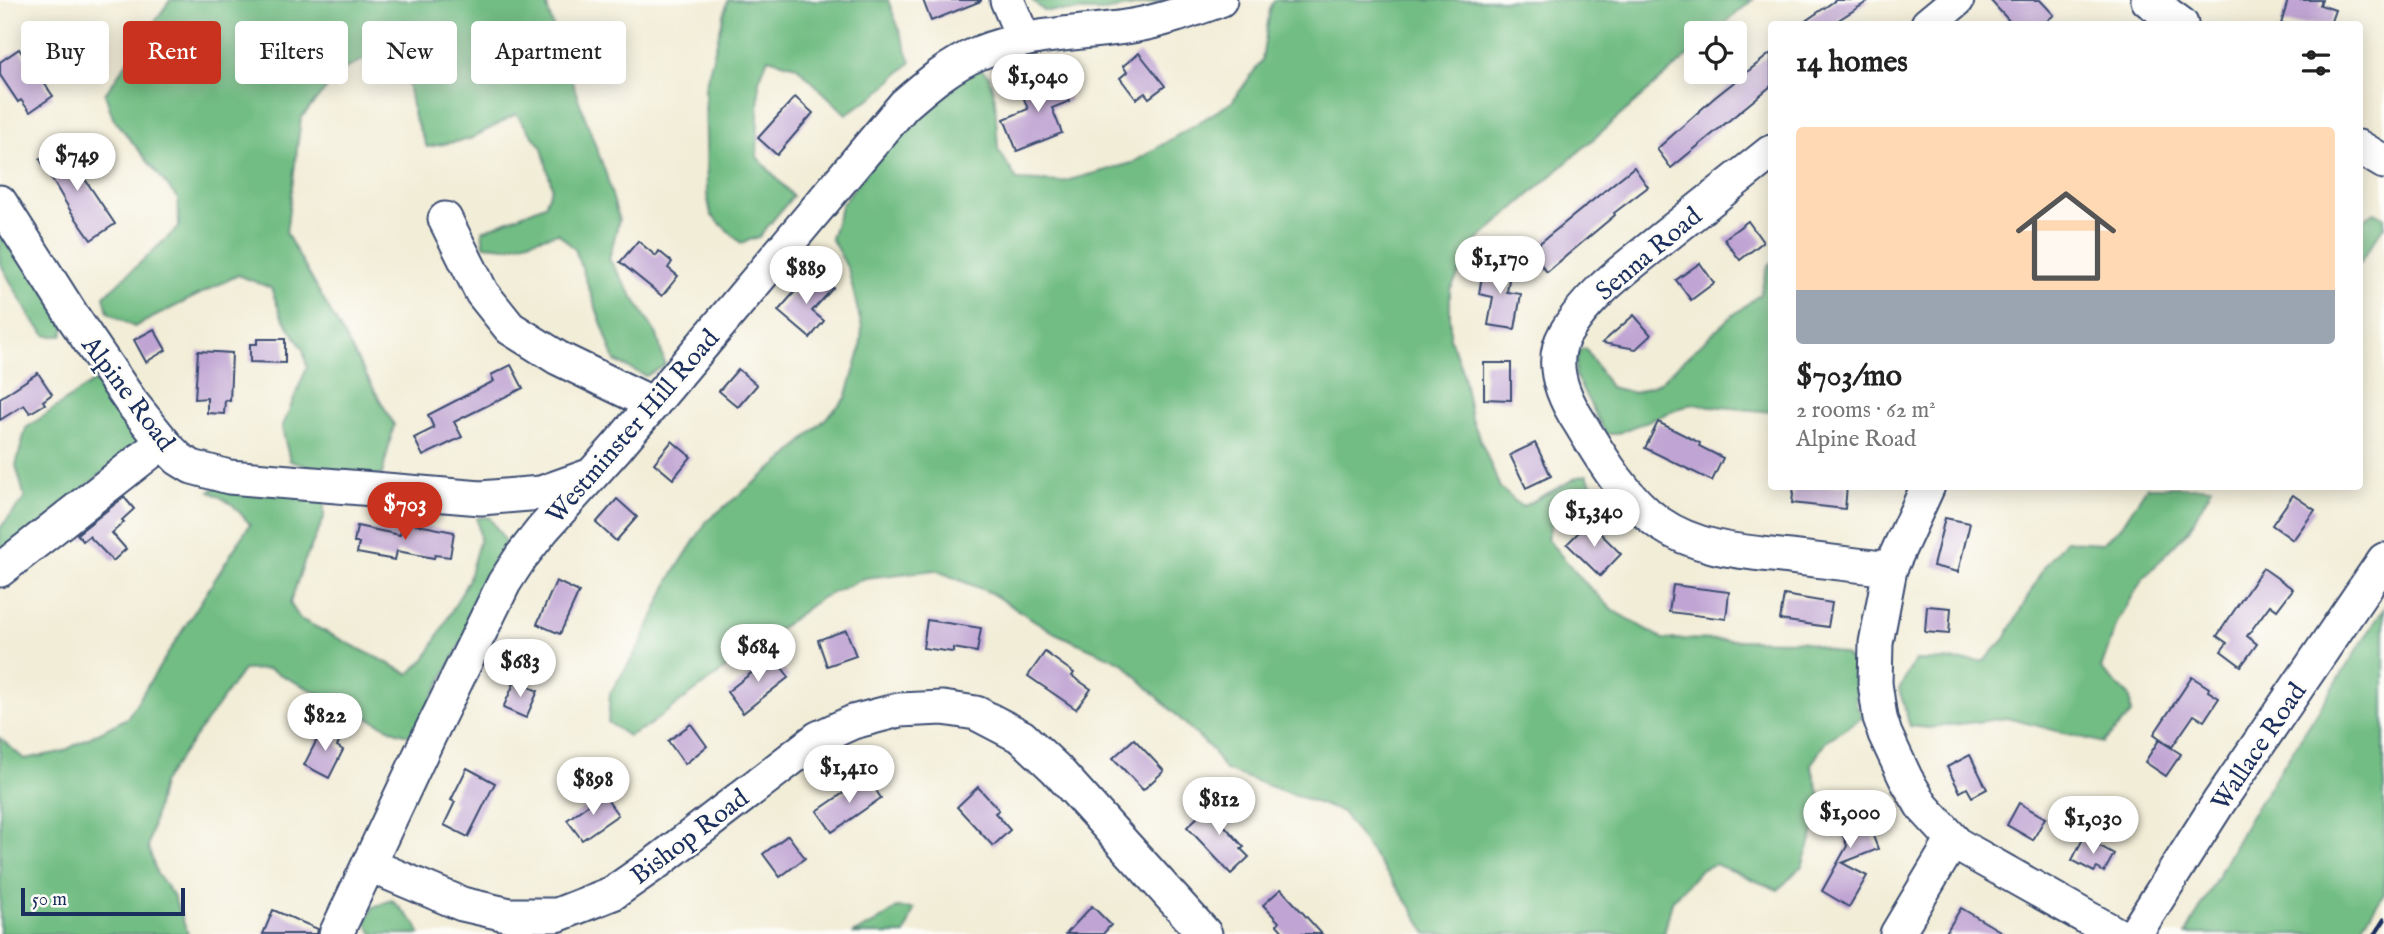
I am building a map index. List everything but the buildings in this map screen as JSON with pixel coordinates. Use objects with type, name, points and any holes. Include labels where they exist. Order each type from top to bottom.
[{"type":"street","points":[[1007,0],[1024,40]]},
{"type":"street","name":"Westminster Hill Road","points":[[336,934],[503,583],[534,540],[653,404],[904,105],[946,70],[995,47],[1024,40],[1141,24],[1220,0]]},
{"type":"street","points":[[1932,21],[1957,0]]},
{"type":"street","points":[[2148,0],[2177,21]]},
{"type":"street","points":[[2363,149],[2384,162]]},
{"type":"street","name":"Senna Road","points":[[1768,154],[1620,273],[1592,299],[1560,344],[1558,358],[1561,386],[1574,415],[1620,484],[1644,510],[1674,532],[1728,550],[1891,569]]},
{"type":"street","name":"Alpine Road","points":[[0,202],[124,392],[163,442],[179,459],[192,467],[220,476],[490,497],[541,493],[592,474]]},
{"type":"street","points":[[445,219],[482,293],[510,328],[558,358],[653,404]]},
{"type":"street","points":[[0,570],[163,442]]},
{"type":"street","points":[[1926,490],[1891,569],[1874,666],[1880,719],[1892,750],[1913,793],[1933,820],[1953,840],[1976,857],[2116,934]]},
{"type":"street","points":[[490,497],[518,520],[534,540]]},
{"type":"street","name":"Wallace Road","points":[[2135,934],[2219,802],[2384,560]]},
{"type":"street","name":"Bishop Road","points":[[369,865],[462,904],[510,915],[556,915],[614,893],[818,738],[853,722],[899,710],[943,708],[976,713],[1022,737],[1056,769],[1205,934]]},
{"type":"street","points":[[1897,934],[1953,840]]},
{"type":"green space","points":[[170,0],[545,0],[551,21],[471,21],[471,84],[573,84],[606,174],[619,220],[609,259],[657,335],[665,365],[646,376],[615,361],[575,249],[558,233],[507,247],[484,245],[482,231],[545,205],[552,187],[542,148],[516,114],[470,139],[427,147],[414,117],[408,84],[457,84],[457,21],[362,21],[362,60],[348,67],[348,21],[235,21],[235,84],[330,84],[301,118],[286,233],[394,425],[382,475],[340,476],[290,461],[282,428],[307,367],[303,349],[281,315],[271,288],[238,275],[134,327],[108,312],[104,296],[179,227],[178,199],[113,118],[105,94],[123,68],[123,84],[221,84],[221,21],[155,21]]},
{"type":"green space","points":[[728,0],[888,0],[911,62],[877,94],[846,114],[796,66],[768,58],[759,80],[757,157],[793,196],[759,237],[741,243],[711,215],[707,194],[705,87]]},
{"type":"green space","points":[[1032,0],[1168,0],[1104,11],[1044,11]]},
{"type":"green space","points":[[1274,0],[1752,0],[1728,21],[1684,21],[1684,60],[1478,240],[1450,290],[1450,338],[1462,370],[1471,417],[1500,488],[1522,507],[1578,477],[1587,475],[1592,487],[1554,516],[1547,539],[1582,580],[1614,611],[1663,639],[1802,641],[1845,655],[1857,667],[1856,705],[1863,717],[1826,741],[1811,765],[1823,806],[1802,866],[1778,890],[1715,864],[1700,870],[1672,901],[1664,934],[1427,934],[1411,907],[1342,812],[1225,770],[1212,750],[1123,663],[1055,633],[989,592],[935,570],[865,578],[821,598],[648,726],[628,736],[608,722],[610,693],[640,646],[670,579],[707,521],[789,455],[846,398],[860,351],[862,328],[848,269],[831,238],[842,204],[908,117],[977,66],[989,76],[995,99],[998,149],[1017,180],[1062,182],[1132,163],[1232,102],[1262,60],[1270,9]]},
{"type":"green space","points":[[2375,212],[2384,217],[2384,226],[2363,258],[2363,220]]},
{"type":"green space","points":[[0,219],[67,321],[62,336],[47,336],[32,320],[0,263]]},
{"type":"green space","points":[[1768,266],[1768,412],[1690,404],[1616,434],[1606,434],[1575,375],[1578,351],[1585,348],[1610,387],[1635,393],[1660,382],[1727,320],[1760,294]]},
{"type":"green space","points":[[93,382],[102,384],[138,430],[137,443],[0,560],[0,528],[25,498],[16,465],[26,428]]},
{"type":"green space","points":[[225,482],[324,495],[324,518],[304,562],[290,603],[300,619],[409,674],[426,658],[468,581],[480,538],[477,518],[489,517],[504,539],[507,556],[412,736],[397,732],[269,669],[243,670],[162,783],[148,846],[157,874],[173,895],[188,934],[0,934],[0,738],[24,759],[62,752],[127,718],[250,524],[233,505],[210,491]]},
{"type":"green space","points":[[2145,490],[2210,490],[2189,530],[2142,580],[2117,623],[2101,669],[2130,697],[2131,714],[2103,743],[2007,718],[1929,728],[1910,726],[1899,689],[1915,660],[1984,661],[2005,639],[2043,569],[2065,541],[2103,543],[2121,527]]},
{"type":"green space","points":[[2384,608],[2384,894],[2357,934],[2186,934],[2249,819]]},
{"type":"green space","points":[[392,900],[416,924],[420,934],[373,934],[366,922],[373,907]]},
{"type":"green space","points":[[897,908],[914,909],[905,934],[852,934],[875,923]]},
{"type":"railway","points":[[2375,934],[2384,920]]}]
